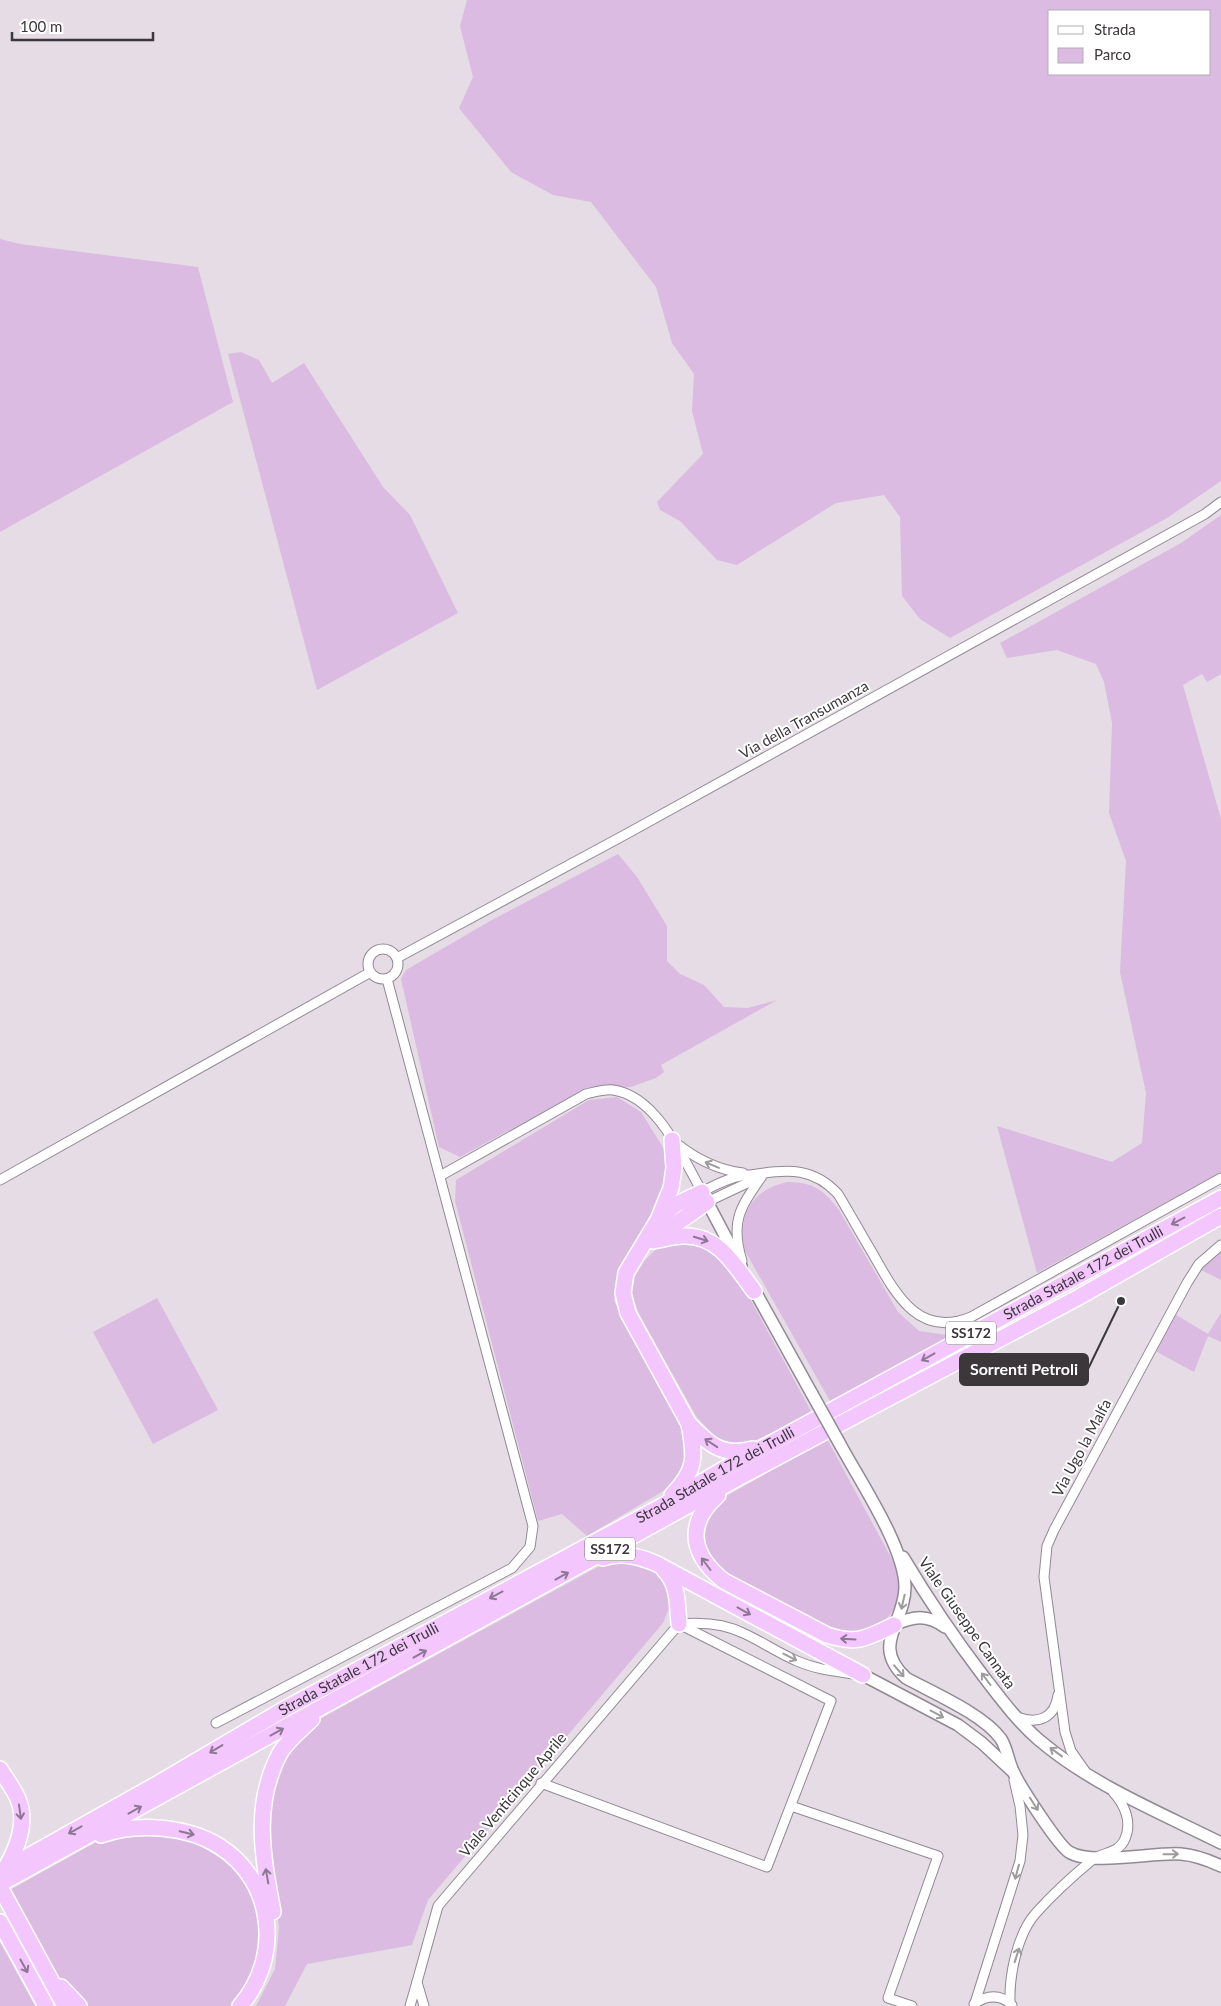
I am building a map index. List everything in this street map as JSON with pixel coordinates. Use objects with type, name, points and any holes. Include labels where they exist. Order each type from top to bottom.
[{"type":"highway","points":[[662,1506],[690,1474],[694,1449],[689,1424],[628,1313],[623,1293],[626,1273],[658,1220],[671,1188],[674,1168],[672,1140]]},
{"type":"highway","points":[[658,1220],[675,1205],[705,1197]]},
{"type":"highway","points":[[638,1251],[705,1197]]},
{"type":"highway","name":"Strada Statale 172 dei Trulli","points":[[2,1871],[157,1784],[288,1707],[662,1506],[772,1443],[1221,1198]]},
{"type":"highway","name":"Strada Statale 172 dei Trulli","points":[[0,1886],[71,1845],[327,1706],[740,1477],[1079,1297],[1221,1216]]},
{"type":"highway","points":[[653,1240],[683,1236],[694,1237],[714,1244],[722,1249],[754,1291]]},
{"type":"highway","points":[[689,1424],[710,1444],[730,1452],[747,1450],[772,1443]]},
{"type":"highway","points":[[740,1477],[708,1504],[698,1521],[696,1540],[698,1550],[712,1572],[827,1635],[843,1640],[867,1638],[894,1625]]},
{"type":"highway","points":[[587,1562],[622,1555],[639,1557],[657,1564],[862,1675]]},
{"type":"highway","points":[[657,1564],[671,1577],[675,1587],[679,1624]]},
{"type":"highway","points":[[252,2006],[260,1994],[273,1963],[276,1926],[263,1855],[262,1817],[268,1784],[281,1752],[300,1730],[327,1706]]},
{"type":"highway","points":[[0,1769],[18,1799],[22,1816],[21,1833],[2,1871]]},
{"type":"highway","points":[[71,1845],[108,1832],[122,1830],[173,1830],[205,1838],[232,1856],[254,1882],[261,1899],[268,1929],[265,1959],[256,1986],[240,2006]]},
{"type":"highway","points":[[0,1886],[65,2006]]},
{"type":"highway","points":[[1,1924],[46,2006]]},
{"type":"highway","points":[[34,1948],[65,1992],[79,2006]]},
{"type":"street","name":"Via della Transumanza","points":[[397,958],[900,683],[1196,519],[1221,502]]},
{"type":"street","points":[[387,950],[397,958],[397,971],[393,976],[387,979],[377,979],[370,973],[368,960],[375,951],[387,950]]},
{"type":"street","points":[[0,1180],[370,973]]},
{"type":"street","points":[[216,1723],[512,1568],[530,1547],[534,1526],[387,979]]},
{"type":"street","points":[[440,1176],[574,1101],[599,1091],[613,1090],[641,1102],[652,1112],[672,1140],[895,1543],[904,1572],[905,1588],[900,1611],[894,1625],[889,1652],[892,1662],[898,1672],[906,1678],[977,1718],[992,1729],[1002,1741],[1013,1772],[1020,1806],[1022,1835],[1020,1861],[974,2005]]},
{"type":"street","points":[[672,1140],[691,1154],[719,1168],[734,1172],[763,1174]]},
{"type":"street","points":[[705,1197],[732,1178],[784,1171],[805,1172],[820,1178],[838,1194],[893,1291],[905,1306],[918,1315],[935,1322],[949,1324],[971,1317],[1221,1178]]},
{"type":"street","points":[[746,1275],[737,1245],[736,1225],[742,1206],[763,1174]]},
{"type":"street","name":"Via Ugo la Malfa","points":[[1088,1774],[1068,1743],[1058,1690],[1044,1593],[1044,1562],[1048,1546],[1054,1530],[1187,1282],[1199,1264],[1221,1245]]},
{"type":"street","name":"Viale Giuseppe Cannata","points":[[895,1543],[954,1637],[1016,1717],[1039,1740],[1109,1788],[1221,1843]]},
{"type":"street","points":[[894,1625],[915,1617],[930,1618],[945,1627],[954,1637]]},
{"type":"street","points":[[679,1624],[699,1622],[715,1624],[741,1632],[796,1661],[814,1668],[862,1675],[958,1726],[982,1743],[1013,1772],[1063,1847],[1075,1855],[1094,1858],[1180,1854],[1201,1857],[1221,1866]]},
{"type":"street","points":[[541,1784],[768,1867],[832,1701],[679,1624]]},
{"type":"street","name":"Viale Venticinque Aprile","points":[[410,2006],[438,1906],[679,1624]]},
{"type":"street","points":[[1016,1717],[1030,1721],[1046,1716],[1056,1704],[1058,1690]]},
{"type":"street","points":[[1011,2005],[1011,1978],[1024,1932],[1036,1913],[1094,1858],[1111,1853],[1118,1848],[1127,1833],[1127,1816],[1124,1807],[1109,1788]]},
{"type":"street","points":[[791,1806],[938,1856],[888,1998],[912,2006]]},
{"type":"street","points":[[417,1982],[424,2006]]},
{"type":"street","points":[[974,2005],[988,1997],[1004,1999],[1011,2005]]},
{"type":"green space","points":[[467,0],[1221,0],[1221,481],[1167,518],[950,638],[920,619],[902,596],[900,517],[884,495],[836,503],[737,565],[717,560],[680,521],[660,510],[657,502],[703,454],[692,411],[694,374],[672,343],[656,287],[591,202],[553,195],[511,172],[459,108],[473,77],[460,26]]},
{"type":"green space","points":[[0,239],[20,244],[198,267],[233,402],[0,532]]},
{"type":"green space","points":[[241,352],[259,360],[272,383],[304,363],[383,487],[410,515],[458,613],[317,690],[228,354]]},
{"type":"green space","points":[[1221,515],[1221,674],[1207,682],[1202,674],[1183,685],[1221,819],[1221,1172],[1037,1273],[997,1126],[1112,1162],[1142,1143],[1146,1093],[1120,972],[1126,861],[1109,813],[1112,723],[1104,682],[1096,664],[1057,650],[1007,658],[1000,643],[1181,543]]},
{"type":"green space","points":[[618,854],[637,877],[667,926],[667,961],[680,974],[704,985],[724,1007],[748,1008],[777,1000],[661,1065],[664,1072],[656,1078],[631,1087],[587,1088],[460,1157],[439,1147],[401,979],[406,970],[490,921]]},
{"type":"green space","points":[[617,1097],[641,1112],[664,1149],[667,1179],[652,1215],[619,1267],[614,1301],[683,1429],[689,1454],[681,1477],[670,1487],[587,1536],[562,1514],[538,1521],[455,1201],[456,1180],[589,1100]]},
{"type":"green space","points":[[787,1182],[796,1182],[817,1188],[834,1203],[898,1312],[919,1331],[954,1336],[830,1401],[745,1251],[743,1227],[745,1216],[750,1206],[764,1191]]},
{"type":"green space","points":[[673,1242],[704,1243],[734,1269],[812,1413],[752,1442],[739,1444],[714,1436],[696,1416],[639,1314],[632,1294],[635,1276],[644,1261],[657,1248]]},
{"type":"green space","points":[[1221,1248],[1221,1280],[1201,1270]]},
{"type":"green space","points":[[157,1298],[218,1410],[153,1444],[93,1332]]},
{"type":"green space","points":[[1173,1313],[1208,1334],[1221,1313],[1221,1342],[1208,1336],[1194,1372],[1157,1352],[1159,1340]]},
{"type":"green space","points":[[827,1439],[894,1563],[900,1586],[895,1608],[881,1626],[846,1635],[812,1622],[712,1566],[700,1534],[702,1524],[721,1499]]},
{"type":"green space","points":[[617,1559],[649,1566],[665,1577],[672,1600],[663,1623],[428,1900],[412,1945],[307,1964],[285,2006],[256,2006],[275,1969],[279,1928],[264,1820],[272,1780],[288,1747],[316,1721],[607,1562]]},
{"type":"green space","points":[[128,1834],[192,1839],[239,1871],[256,1898],[263,1930],[259,1963],[246,1992],[232,2006],[86,2006],[59,1978],[8,1891],[98,1841]]},
{"type":"green space","points":[[0,1942],[35,2006],[0,2006]]},
{"type":"place","name":"Sorrenti Petroli","points":[[1121,1301]]}]
